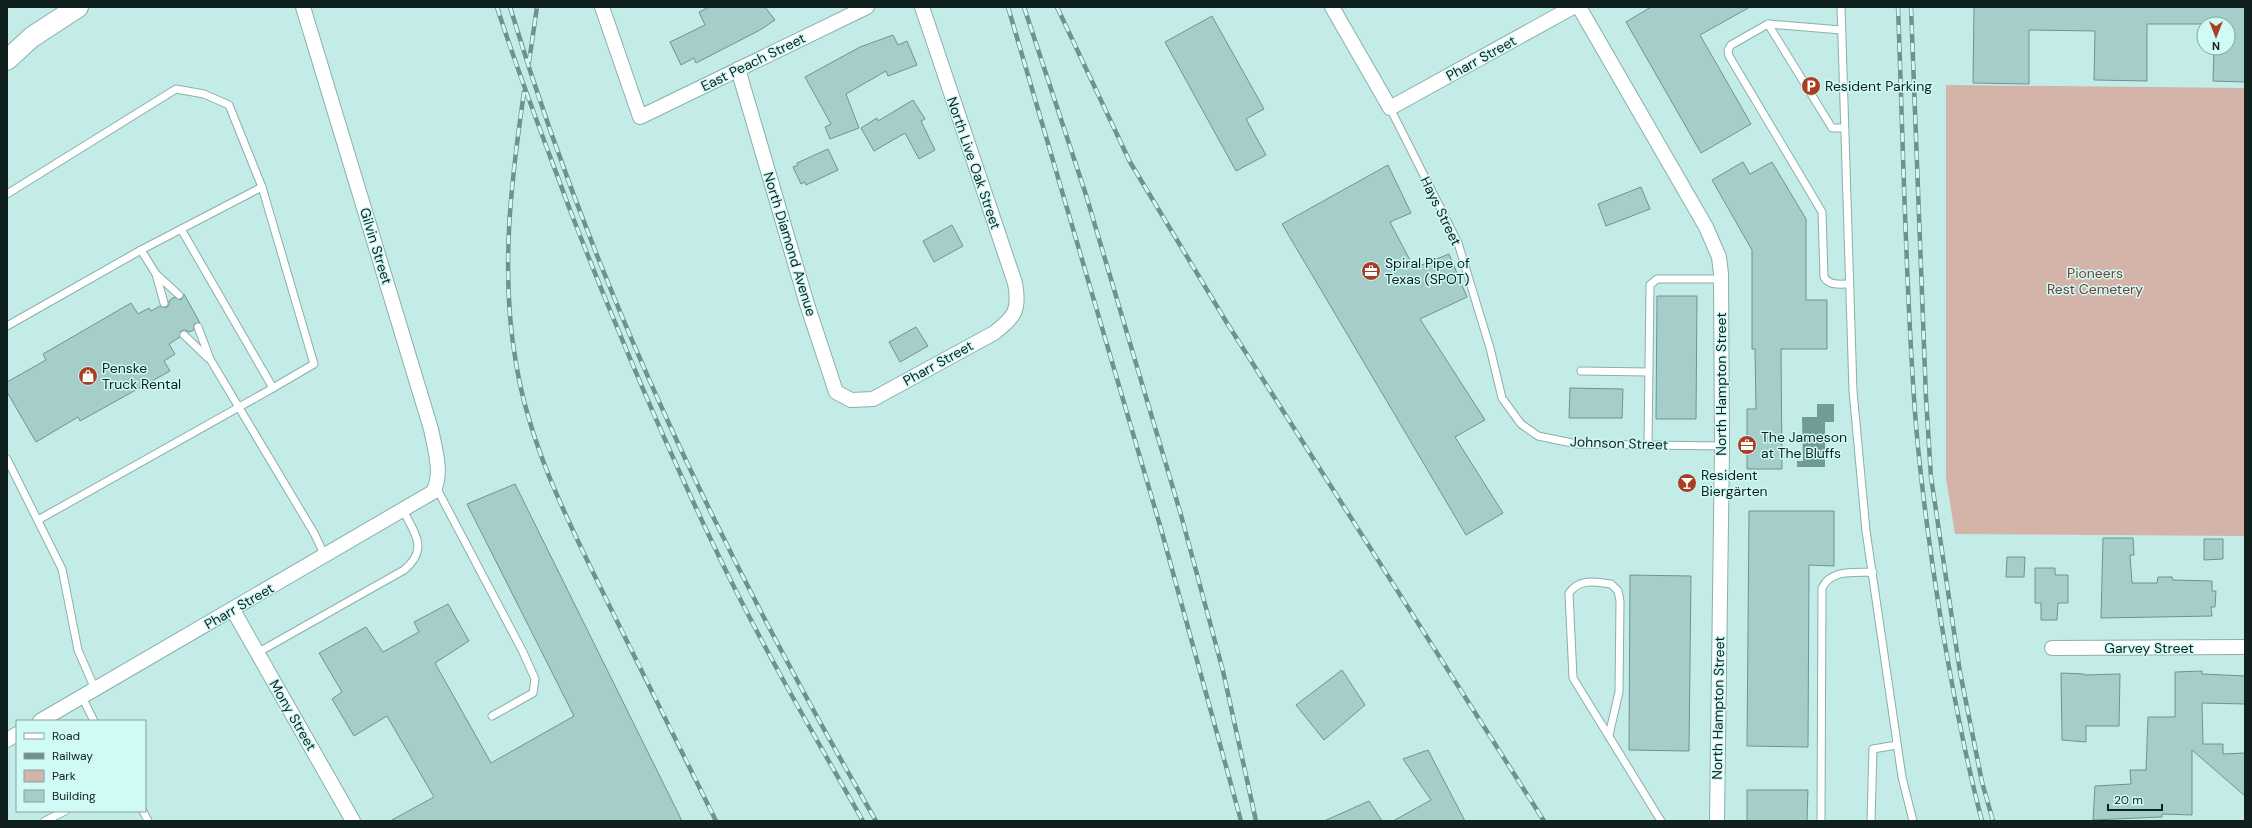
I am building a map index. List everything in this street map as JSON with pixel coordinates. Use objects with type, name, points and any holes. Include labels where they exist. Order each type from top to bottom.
[{"type":"main road","points":[[7,60],[32,37],[78,7]]},
{"type":"street","name":"Gilvin Street","points":[[303,7],[431,429],[439,474],[436,487]]},
{"type":"street","name":"East Peach Street","points":[[602,7],[640,117],[867,7]]},
{"type":"street","name":"North Live Oak Street","points":[[922,7],[1015,283],[1018,299],[1012,319]]},
{"type":"street","name":"Hays Street","points":[[1332,7],[1390,108]]},
{"type":"street","name":"Pharr Street","points":[[1390,108],[1573,7]]},
{"type":"street","name":"North Hampton Street","points":[[1579,7],[1706,227],[1719,257],[1721,279],[1722,446],[1717,821]]},
{"type":"street","name":"North Diamond Avenue","points":[[738,69],[807,304],[836,392],[851,400],[861,399]]},
{"type":"street","name":"Pharr Street","points":[[861,399],[873,399],[994,333],[1012,319]]},
{"type":"street","name":"Pharr Street","points":[[42,720],[403,510],[433,492],[436,487]]},
{"type":"street","name":"Mony Street","points":[[233,610],[353,821]]},
{"type":"street","name":"Garvey Street","points":[[2052,648],[2245,647]]},
{"type":"street","points":[[7,740],[16,735]]},
{"type":"lane","points":[[1840,7],[1853,391],[1866,530],[1902,777],[1913,821]]},
{"type":"lane","points":[[1841,30],[1768,24],[1731,45],[1728,50],[1729,56],[1822,212],[1824,277],[1826,281],[1832,283],[1849,284]]},
{"type":"lane","points":[[1768,24],[1832,128],[1844,128]]},
{"type":"lane","points":[[7,194],[176,89],[204,94],[228,105],[262,187],[314,364],[38,520]]},
{"type":"lane","name":"Hays Street","points":[[1390,108],[1458,243],[1490,348],[1502,398],[1522,424]]},
{"type":"lane","points":[[7,326],[141,250],[262,187]]},
{"type":"lane","points":[[182,229],[273,388]]},
{"type":"lane","points":[[141,250],[156,274],[179,295]]},
{"type":"lane","points":[[156,274],[164,303]]},
{"type":"lane","points":[[1648,445],[1650,285],[1657,279],[1721,279]]},
{"type":"lane","points":[[198,327],[210,359],[325,556]]},
{"type":"lane","points":[[184,335],[210,359]]},
{"type":"lane","points":[[1581,372],[1648,372]]},
{"type":"lane","name":"Johnson Street","points":[[1522,424],[1538,436],[1577,444],[1722,446]]},
{"type":"lane","points":[[7,459],[62,569],[78,650],[95,689]]},
{"type":"lane","points":[[436,487],[523,652],[535,679],[533,693],[492,716]]},
{"type":"lane","points":[[257,653],[404,570],[415,561],[418,549],[417,539],[403,510]]},
{"type":"lane","points":[[1821,821],[1822,588],[1826,579],[1833,575],[1873,572]]},
{"type":"lane","points":[[1608,735],[1619,692],[1620,601],[1618,591],[1611,584],[1582,582],[1574,586],[1569,593],[1573,678],[1608,735],[1661,821]]},
{"type":"lane","points":[[82,697],[94,720]]},
{"type":"lane","points":[[1872,821],[1873,749],[1898,745]]},
{"type":"lane","points":[[45,821],[63,812]]},
{"type":"lane","points":[[143,812],[148,821]]},
{"type":"green space","name":"Pioneers Rest Cemetery","points":[[1946,85],[2245,88],[2245,536],[1955,534],[1946,478]]},
{"type":"shaded area","points":[[1817,404],[1834,404],[1834,422],[1825,422],[1825,467],[1797,467],[1797,461],[1803,461],[1802,417],[1817,417]]},
{"type":"building","points":[[709,7],[765,7],[775,20],[760,30],[696,63],[694,58],[681,65],[670,42],[705,25],[699,12]]},
{"type":"building","points":[[1651,7],[1750,7],[1700,35],[1751,124],[1701,153],[1626,22]]},
{"type":"building","points":[[1974,7],[2245,7],[2245,82],[2213,81],[2214,56],[2236,56],[2236,16],[2196,16],[2196,24],[2147,24],[2147,81],[2094,80],[2095,31],[2029,30],[2029,84],[1973,83]]},
{"type":"building","points":[[1212,16],[1264,109],[1246,119],[1266,155],[1236,171],[1165,42]]},
{"type":"building","points":[[893,35],[898,45],[907,41],[917,65],[888,76],[886,71],[846,94],[859,128],[830,139],[825,127],[831,124],[805,77],[860,47]]},
{"type":"building","points":[[913,100],[925,119],[921,121],[935,150],[919,159],[905,133],[874,151],[861,128],[877,118],[878,121]]},
{"type":"building","points":[[828,149],[838,170],[806,185],[805,182],[801,184],[793,167],[798,165],[797,163]]},
{"type":"building","points":[[1743,162],[1750,174],[1772,162],[1806,219],[1806,300],[1827,300],[1827,349],[1781,349],[1782,469],[1747,469],[1747,409],[1756,409],[1755,349],[1752,349],[1752,250],[1712,180]]},
{"type":"building","points":[[1388,165],[1411,213],[1390,222],[1414,268],[1449,254],[1467,297],[1420,319],[1485,420],[1455,437],[1503,513],[1466,535],[1282,224]]},
{"type":"building","points":[[1641,187],[1650,209],[1606,226],[1598,204]]},
{"type":"building","points":[[952,225],[963,246],[934,262],[923,241]]},
{"type":"building","name":"Penske Truck Rental","points":[[184,294],[200,323],[194,324],[194,330],[189,332],[185,330],[181,331],[180,337],[169,344],[175,354],[164,361],[170,371],[80,421],[78,417],[36,442],[7,392],[7,382],[46,360],[43,354],[131,303],[138,314],[149,308],[151,311],[160,306],[166,308],[169,305],[169,301],[174,297],[181,300]]},
{"type":"building","points":[[1657,296],[1697,296],[1696,419],[1656,419]]},
{"type":"building","points":[[916,327],[928,346],[900,362],[889,342]]},
{"type":"building","points":[[1570,388],[1623,389],[1622,418],[1569,418]]},
{"type":"building","points":[[515,484],[682,821],[390,821],[434,797],[387,716],[354,736],[332,699],[342,692],[319,653],[366,627],[383,652],[419,632],[414,622],[448,604],[469,641],[435,663],[491,763],[574,716],[467,504]]},
{"type":"building","points":[[1749,511],[1834,511],[1834,566],[1809,565],[1808,747],[1747,746]]},
{"type":"building","points":[[2103,538],[2133,538],[2134,555],[2130,555],[2132,583],[2157,583],[2158,577],[2172,577],[2173,580],[2212,581],[2212,591],[2216,591],[2215,607],[2211,607],[2212,616],[2101,618]]},
{"type":"building","points":[[2204,539],[2223,539],[2223,559],[2204,560]]},
{"type":"building","points":[[2007,557],[2025,557],[2024,577],[2006,577]]},
{"type":"building","points":[[2035,568],[2055,568],[2055,575],[2068,575],[2068,603],[2058,603],[2057,620],[2041,620],[2041,603],[2035,603]]},
{"type":"building","points":[[1630,575],[1691,576],[1689,751],[1629,750]]},
{"type":"building","points":[[1342,670],[1365,705],[1324,740],[1296,705]]},
{"type":"building","points":[[2202,671],[2202,674],[2245,676],[2245,704],[2202,703],[2203,744],[2223,744],[2223,754],[2245,753],[2245,796],[2192,750],[2192,815],[2162,814],[2162,817],[2093,820],[2095,786],[2131,784],[2130,770],[2146,770],[2148,717],[2175,717],[2175,672]]},
{"type":"building","points":[[2061,673],[2084,675],[2120,674],[2119,726],[2086,726],[2086,742],[2062,740]]},
{"type":"building","points":[[1428,750],[1465,821],[1393,821],[1431,800],[1403,759]]},
{"type":"building","points":[[1747,790],[1808,790],[1807,821],[1747,821]]},
{"type":"building","points":[[1369,801],[1382,821],[1324,821]]},
{"type":"railway","points":[[497,7],[523,84],[570,210],[621,337],[675,462],[748,615],[785,684],[863,821]]},
{"type":"railway","points":[[510,7],[544,113],[583,218],[624,322],[669,424],[717,526],[768,625],[821,724],[876,821]]},
{"type":"railway","points":[[529,62],[537,7]]},
{"type":"railway","points":[[1008,7],[1161,529],[1241,821]]},
{"type":"railway","points":[[1024,7],[1086,195],[1181,515],[1223,671],[1256,821]]},
{"type":"railway","points":[[1057,7],[1130,162],[1227,323],[1544,821]]},
{"type":"railway","points":[[1898,7],[1908,300],[1919,456],[1929,542],[1946,651],[1965,749],[1982,821]]},
{"type":"railway","points":[[1911,7],[1926,398],[1931,477],[1960,672],[1982,782],[1993,821]]},
{"type":"railway","points":[[524,92],[515,160],[509,227],[508,261],[511,329],[522,395],[542,457],[580,546],[716,821]]},
{"type":"place","name":"Resident Parking","points":[[1811,86]]},
{"type":"place","name":"Spiral Pipe of Texas (SPOT)","points":[[1371,271]]},
{"type":"place","name":"Penske Truck Rental","points":[[88,376]]},
{"type":"place","name":"The Jameson at The Bluffs","points":[[1747,445]]},
{"type":"place","name":"Resident Biergärten","points":[[1687,483]]}]
